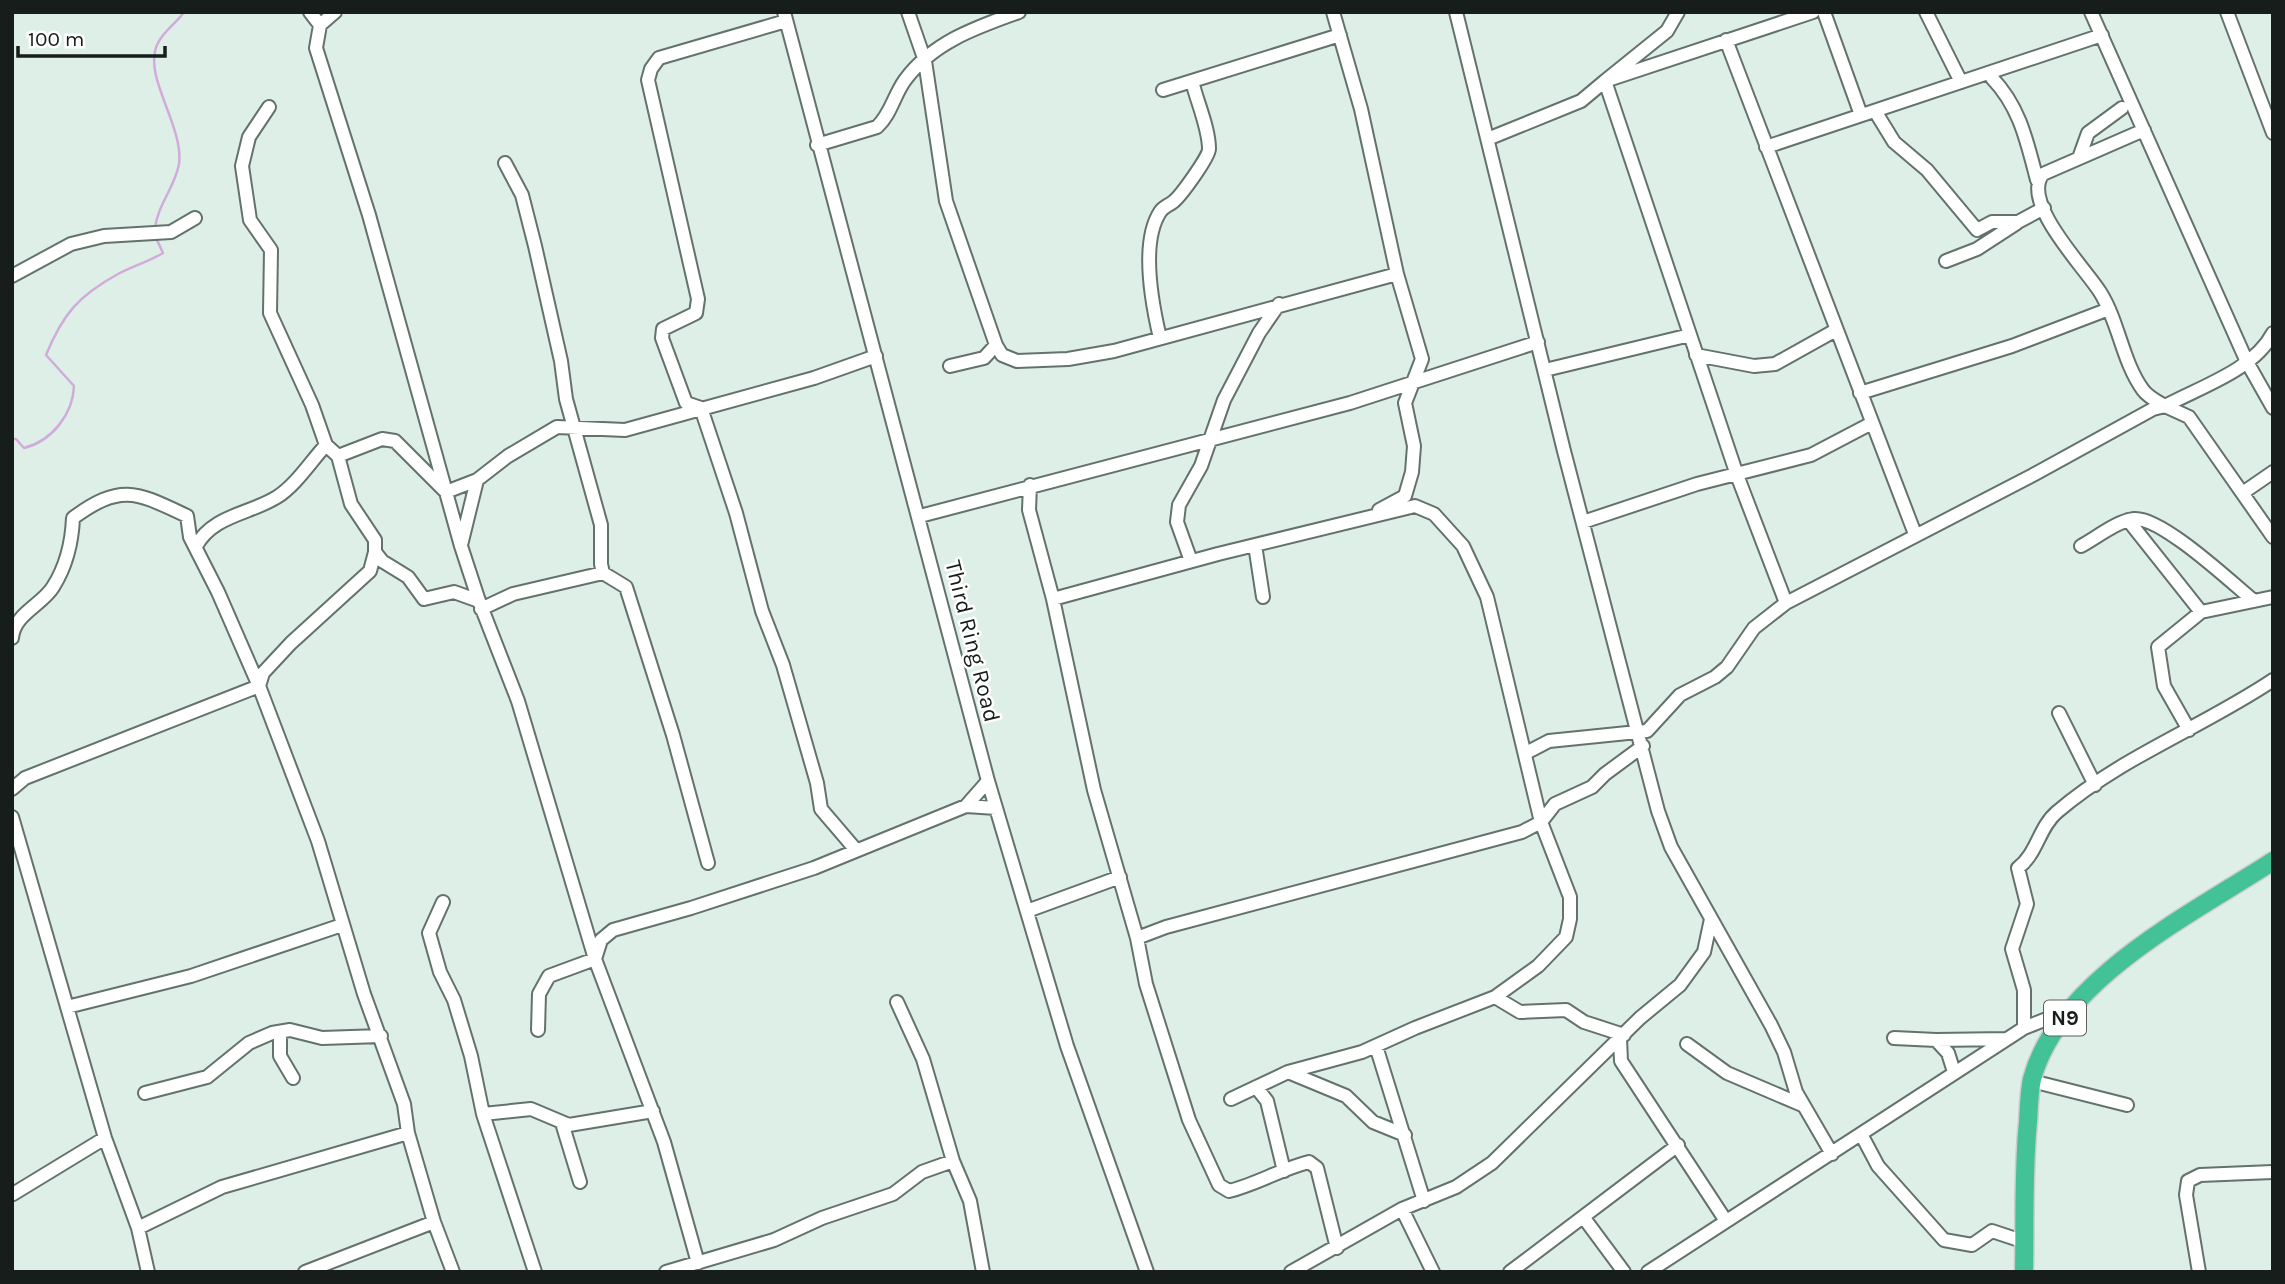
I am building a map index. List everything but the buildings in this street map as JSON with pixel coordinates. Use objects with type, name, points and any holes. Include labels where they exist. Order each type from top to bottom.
[{"type":"highway","name":"N9","points":[[2024,1272],[2024,1185],[2032,1081],[2041,1055],[2072,1009],[2113,968],[2273,860]]},
{"type":"street","points":[[310,12],[320,25]]},
{"type":"street","points":[[335,12],[320,25],[316,48],[369,215],[461,546],[480,605],[519,701],[595,958],[653,1111],[698,1263]]},
{"type":"street","points":[[908,12],[925,61],[946,201],[996,345],[1002,355],[1039,362],[1114,351],[1397,274]]},
{"type":"street","points":[[817,145],[877,127],[885,120],[905,80],[942,44],[1019,12]]},
{"type":"street","points":[[1333,12],[1360,109],[1397,274],[1422,359],[1405,403],[1414,446],[1412,472],[1405,496],[1364,517]]},
{"type":"street","points":[[1456,12],[1658,811],[1671,847],[1780,1043],[1802,1105],[1832,1154]]},
{"type":"street","points":[[1490,138],[1581,101],[1667,31],[1678,12]]},
{"type":"street","points":[[1605,81],[1813,12]]},
{"type":"street","points":[[1824,12],[1861,115]]},
{"type":"street","points":[[1926,12],[1961,82]]},
{"type":"street","points":[[2091,12],[2247,362],[2273,408]]},
{"type":"street","points":[[2227,12],[2273,133]]},
{"type":"street","points":[[701,408],[685,403],[662,338],[663,330],[696,313],[698,299],[648,80],[651,69],[659,58],[785,17]]},
{"type":"street","name":"Third Ring Road","points":[[785,17],[817,145],[920,516],[988,781],[1067,1046],[1147,1272]]},
{"type":"street","points":[[1163,90],[1340,34]]},
{"type":"street","points":[[1766,147],[2102,35]]},
{"type":"street","points":[[1726,40],[1915,534]]},
{"type":"street","points":[[1992,78],[2010,96],[2023,128],[2037,180],[2037,192],[2044,208],[2062,243],[2100,291],[2144,392],[2189,417],[2273,537]]},
{"type":"street","points":[[1160,338],[1153,307],[1148,253],[1151,239],[1159,213],[1174,202],[1205,161],[1209,148],[1192,81]]},
{"type":"street","points":[[1605,81],[1737,475],[1786,603]]},
{"type":"street","points":[[269,107],[250,137],[242,166],[250,220],[271,250],[271,313],[312,405],[326,445],[338,456],[351,504],[375,540],[379,556],[400,572],[424,599],[443,592],[454,592],[480,605],[524,591],[603,573],[626,587],[673,735],[708,863]]},
{"type":"street","points":[[2079,158],[2088,133],[2122,108]]},
{"type":"street","points":[[1875,111],[1894,142],[1927,170],[1977,230],[1992,222],[2018,222]]},
{"type":"street","points":[[2037,180],[2043,174],[2144,130]]},
{"type":"street","points":[[505,163],[515,178],[525,207],[561,361],[573,428],[601,525],[603,573]]},
{"type":"street","points":[[1946,261],[1977,249],[2044,208]]},
{"type":"street","points":[[12,276],[71,244],[104,236],[171,232],[195,218]]},
{"type":"street","points":[[1191,561],[1177,522],[1179,505],[1201,466],[1224,400],[1258,333],[1279,304]]},
{"type":"street","points":[[1860,393],[2012,346],[2109,309]]},
{"type":"street","points":[[1246,314],[1258,333]]},
{"type":"street","points":[[1696,355],[1754,366],[1775,364],[1836,330]]},
{"type":"street","points":[[1137,938],[1190,921],[1522,832],[1541,822],[1555,804],[1592,787],[1641,740],[1680,695],[1715,677],[1727,667],[1754,628],[1786,603],[2033,475],[2136,417],[2165,406],[2247,362],[2264,349],[2273,333]]},
{"type":"street","points":[[1545,370],[1690,335]]},
{"type":"street","points":[[920,516],[1350,403],[1538,342]]},
{"type":"street","points":[[950,366],[984,358],[996,345]]},
{"type":"street","points":[[446,492],[477,481],[543,433],[557,427],[625,430],[814,378],[876,356]]},
{"type":"street","points":[[1422,359],[1445,372]]},
{"type":"street","points":[[701,408],[736,513],[762,611],[783,665],[817,783],[821,809],[856,850]]},
{"type":"street","points":[[1583,522],[1697,484],[1811,455],[1872,423]]},
{"type":"street","points":[[338,456],[382,439],[395,441],[446,492]]},
{"type":"street","points":[[196,546],[204,532],[243,510],[278,496],[326,445]]},
{"type":"street","points":[[2244,492],[2273,472]]},
{"type":"street","points":[[461,546],[477,481]]},
{"type":"street","points":[[1030,485],[1028,510],[1053,599],[1091,777],[1137,938],[1156,1019],[1188,1120],[1219,1185],[1229,1191],[1309,1162],[1317,1168],[1337,1248]]},
{"type":"street","points":[[1010,491],[1028,510]]},
{"type":"street","points":[[12,638],[18,622],[53,588],[72,546],[73,518],[89,507],[120,495],[137,493],[187,516],[190,537],[259,686],[318,841],[342,925],[404,1104],[408,1133],[450,1271]]},
{"type":"street","points":[[1053,599],[1191,561],[1415,506],[1434,514],[1463,546],[1487,597],[1541,822],[1570,897],[1566,937],[1538,966],[1495,997],[1376,1046],[1288,1072],[1231,1099]]},
{"type":"street","points":[[2081,546],[2128,520],[2145,520],[2183,541],[2254,601]]},
{"type":"street","points":[[2128,520],[2201,612]]},
{"type":"street","points":[[1255,545],[1263,597]]},
{"type":"street","points":[[12,789],[25,778],[259,686],[264,673],[291,643],[370,571],[379,556]]},
{"type":"street","points":[[370,571],[400,572]]},
{"type":"street","points":[[2189,730],[2164,686],[2158,647],[2201,612],[2273,597]]},
{"type":"street","points":[[2024,1028],[2024,990],[2012,949],[2027,904],[2018,868],[2028,860],[2054,813],[2095,785],[2273,680]]},
{"type":"street","points":[[2059,713],[2095,785]]},
{"type":"street","points":[[1526,752],[1549,741],[1641,740]]},
{"type":"street","points":[[966,806],[988,781]]},
{"type":"street","points":[[595,958],[601,940],[613,930],[814,868],[966,806],[996,808]]},
{"type":"street","points":[[12,817],[105,1138],[138,1228],[148,1272]]},
{"type":"street","points":[[1027,911],[1120,877]]},
{"type":"street","points":[[443,902],[429,933],[439,972],[454,1000],[471,1056],[483,1114],[535,1272]]},
{"type":"street","points":[[1291,1272],[1402,1209],[1456,1187],[1492,1163],[1622,1037],[1674,991],[1704,953],[1711,919]]},
{"type":"street","points":[[67,1007],[191,976],[342,925]]},
{"type":"street","points":[[1704,953],[1726,946]]},
{"type":"street","points":[[538,1030],[539,994],[549,976],[595,958]]},
{"type":"street","points":[[1495,997],[1520,1012],[1566,1010],[1622,1037]]},
{"type":"street","points":[[897,1002],[923,1059],[953,1161],[970,1201],[980,1271]]},
{"type":"street","points":[[1648,1272],[2006,1039],[2024,1028],[2072,1009]]},
{"type":"street","points":[[145,1093],[207,1077],[256,1038],[279,1031],[298,1030],[322,1038],[381,1036]]},
{"type":"street","points":[[279,1031],[280,1056],[293,1078]]},
{"type":"street","points":[[1621,1061],[1622,1037]]},
{"type":"street","points":[[1894,1038],[2006,1039]]},
{"type":"street","points":[[1936,1040],[1948,1053],[1954,1072]]},
{"type":"street","points":[[1687,1044],[1727,1073],[1802,1105]]},
{"type":"street","points":[[1376,1046],[1424,1201]]},
{"type":"street","points":[[1605,1055],[1621,1061],[1726,1221]]},
{"type":"street","points":[[1288,1072],[1346,1096],[1373,1122],[1405,1135]]},
{"type":"street","points":[[2032,1081],[2126,1105]]},
{"type":"street","points":[[1256,1087],[1267,1101],[1284,1171]]},
{"type":"street","points":[[483,1114],[531,1109],[569,1125],[653,1111]]},
{"type":"street","points":[[562,1123],[580,1182]]},
{"type":"street","points":[[138,1228],[222,1187],[408,1133]]},
{"type":"street","points":[[1861,1134],[1878,1166],[1944,1240],[1972,1245],[1992,1231],[2025,1242]]},
{"type":"street","points":[[13,1194],[105,1138]]},
{"type":"street","points":[[1510,1272],[1678,1145]]},
{"type":"street","points":[[666,1272],[775,1240],[822,1218],[893,1194],[922,1172],[953,1161]]},
{"type":"street","points":[[2199,1272],[2186,1195],[2188,1181],[2200,1175],[2273,1172]]},
{"type":"street","points":[[1402,1209],[1433,1272]]},
{"type":"street","points":[[1584,1218],[1624,1272]]},
{"type":"street","points":[[305,1272],[434,1222]]},
{"type":"waterway","points":[[155,228],[159,211],[179,164],[179,149],[159,87],[154,58],[160,40],[184,12]]},
{"type":"waterway","points":[[12,439],[16,439],[24,448],[43,439],[59,425],[70,407],[74,386],[46,355],[59,328],[73,307],[92,290],[118,274],[163,253],[156,238]]}]
